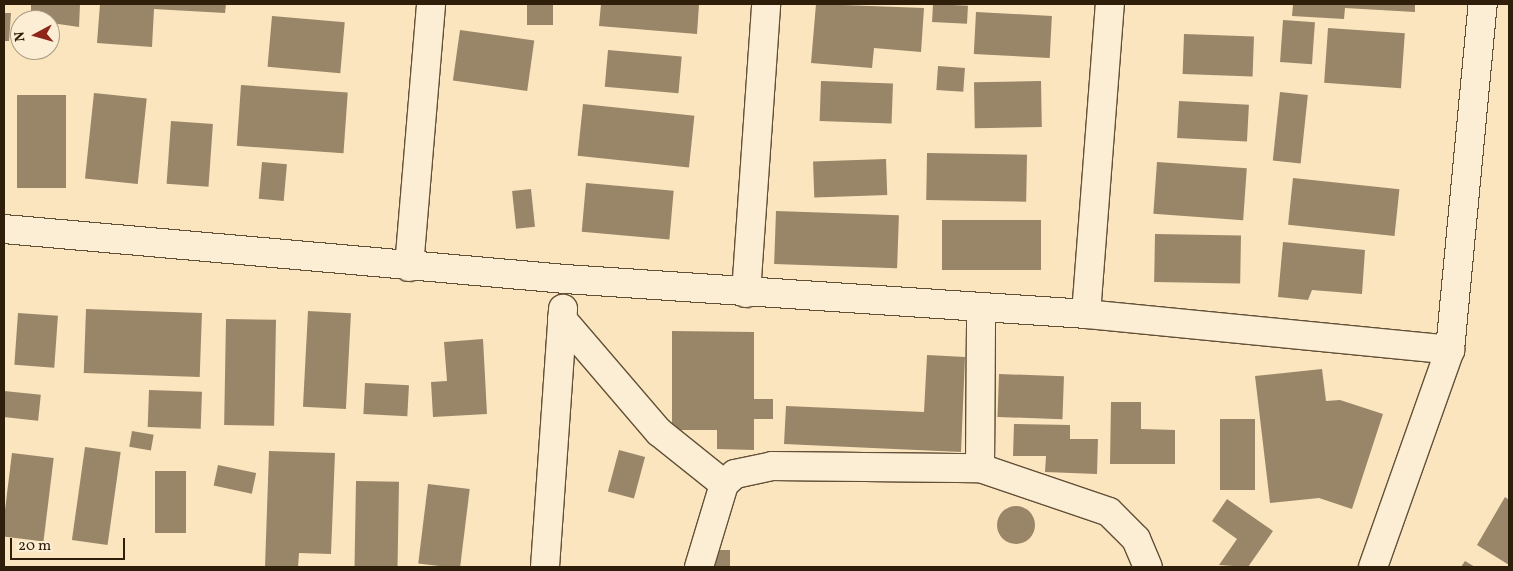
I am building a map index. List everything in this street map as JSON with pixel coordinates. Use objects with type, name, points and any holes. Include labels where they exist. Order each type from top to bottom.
[{"type":"street","points":[[409,267],[431,4]]},
{"type":"street","points":[[746,293],[766,4]]},
{"type":"street","points":[[1086,314],[1110,4]]},
{"type":"street","points":[[1373,567],[1450,350],[1483,4]]},
{"type":"street","points":[[4,229],[409,267],[746,293],[1086,314],[1450,350]]},
{"type":"street","points":[[545,567],[565,279]]},
{"type":"street","points":[[980,468],[981,307]]},
{"type":"street","points":[[562,319],[659,432],[724,484]]},
{"type":"street","points":[[697,566],[724,484],[735,474],[772,466],[980,468],[1109,512],[1136,539],[1148,567]]},
{"type":"building","points":[[31,4],[80,4],[79,27],[60,24],[60,10],[31,10]]},
{"type":"building","points":[[100,4],[226,4],[225,13],[154,9],[152,47],[97,43]]},
{"type":"building","points":[[527,4],[553,4],[553,25],[527,25]]},
{"type":"building","points":[[601,4],[699,4],[697,34],[599,26]]},
{"type":"building","points":[[816,4],[924,8],[921,52],[874,48],[872,68],[811,63]]},
{"type":"building","points":[[933,4],[968,6],[967,24],[932,22]]},
{"type":"building","points":[[1293,4],[1415,4],[1415,12],[1345,8],[1344,19],[1292,16]]},
{"type":"building","points":[[976,12],[1052,16],[1050,58],[974,54]]},
{"type":"building","points":[[4,13],[10,13],[9,41],[4,41]]},
{"type":"building","points":[[272,16],[345,22],[340,73],[268,67]]},
{"type":"building","points":[[1283,20],[1315,22],[1312,64],[1280,62]]},
{"type":"building","points":[[1328,28],[1405,33],[1401,88],[1324,83]]},
{"type":"building","points":[[460,30],[534,40],[527,91],[453,81]]},
{"type":"building","points":[[1184,34],[1254,36],[1253,76],[1183,74]]},
{"type":"building","points":[[608,50],[682,56],[678,93],[605,87]]},
{"type":"building","points":[[938,66],[965,68],[963,92],[936,90]]},
{"type":"building","points":[[821,81],[893,84],[892,123],[820,121]]},
{"type":"building","points":[[1041,81],[1042,127],[975,128],[974,82]]},
{"type":"building","points":[[241,85],[348,92],[343,153],[237,146]]},
{"type":"building","points":[[1280,92],[1308,95],[1301,164],[1273,161]]},
{"type":"building","points":[[94,93],[147,99],[138,184],[85,179]]},
{"type":"building","points":[[17,95],[66,95],[66,188],[17,188]]},
{"type":"building","points":[[1179,101],[1249,105],[1247,142],[1177,138]]},
{"type":"building","points":[[583,104],[694,116],[689,167],[578,156]]},
{"type":"building","points":[[171,121],[213,124],[209,187],[167,184]]},
{"type":"building","points":[[927,153],[1027,155],[1026,202],[926,200]]},
{"type":"building","points":[[886,159],[887,195],[814,198],[813,162]]},
{"type":"building","points":[[262,162],[287,164],[284,201],[259,199]]},
{"type":"building","points":[[1157,162],[1247,168],[1243,220],[1153,214]]},
{"type":"building","points":[[1293,178],[1399,189],[1395,236],[1288,225]]},
{"type":"building","points":[[586,183],[674,191],[669,239],[582,232]]},
{"type":"building","points":[[531,189],[535,227],[516,229],[512,191]]},
{"type":"building","points":[[776,211],[899,215],[897,268],[774,264]]},
{"type":"building","points":[[942,220],[1041,220],[1041,270],[942,270]]},
{"type":"building","points":[[1155,234],[1241,236],[1240,283],[1154,282]]},
{"type":"building","points":[[1283,242],[1365,250],[1362,294],[1312,290],[1308,300],[1278,297]]},
{"type":"building","points":[[86,309],[202,313],[200,377],[84,373]]},
{"type":"building","points":[[308,311],[351,313],[346,409],[303,407]]},
{"type":"building","points":[[18,313],[58,316],[54,368],[14,365]]},
{"type":"building","points":[[226,319],[276,320],[274,426],[224,425]]},
{"type":"building","points":[[672,331],[754,332],[754,399],[773,399],[773,419],[754,419],[754,450],[717,449],[717,430],[672,430]]},
{"type":"building","points":[[483,339],[487,414],[433,417],[431,382],[447,381],[444,342]]},
{"type":"building","points":[[927,355],[965,357],[961,452],[784,444],[786,406],[924,412]]},
{"type":"building","points":[[1322,369],[1326,401],[1340,400],[1383,414],[1352,509],[1319,498],[1270,503],[1255,376]]},
{"type":"building","points":[[999,374],[1064,376],[1062,419],[997,417]]},
{"type":"building","points":[[365,383],[409,385],[407,416],[363,414]]},
{"type":"building","points":[[149,390],[202,392],[201,429],[148,427]]},
{"type":"building","points":[[4,391],[41,395],[38,421],[4,417]]},
{"type":"building","points":[[1111,402],[1141,402],[1141,429],[1175,430],[1175,464],[1110,464]]},
{"type":"building","points":[[1220,419],[1255,419],[1255,490],[1220,490]]},
{"type":"building","points":[[1014,424],[1070,425],[1070,439],[1098,439],[1097,474],[1045,472],[1046,456],[1013,456]]},
{"type":"building","points":[[132,431],[154,435],[151,451],[129,447]]},
{"type":"building","points":[[85,447],[121,452],[108,545],[72,540]]},
{"type":"building","points":[[619,450],[645,457],[634,499],[608,492]]},
{"type":"building","points":[[269,451],[335,453],[331,554],[299,553],[298,567],[265,567]]},
{"type":"building","points":[[12,453],[54,458],[43,541],[4,537],[4,518]]},
{"type":"building","points":[[218,465],[256,473],[252,494],[214,486]]},
{"type":"building","points":[[155,471],[186,471],[186,533],[155,533]]},
{"type":"building","points":[[356,481],[399,482],[398,567],[354,567]]},
{"type":"building","points":[[428,484],[470,489],[460,567],[418,563]]},
{"type":"building","points":[[1505,497],[1509,500],[1509,565],[1477,545]]},
{"type":"building","points":[[1227,499],[1273,531],[1248,567],[1219,565],[1237,539],[1212,521]]},
{"type":"building","points":[[1016,506],[1029,512],[1035,525],[1029,538],[1016,544],[1003,538],[997,525],[1003,512]]},
{"type":"building","points":[[713,550],[730,550],[730,567],[713,567]]},
{"type":"building","points":[[1465,561],[1475,567],[1461,567]]}]
